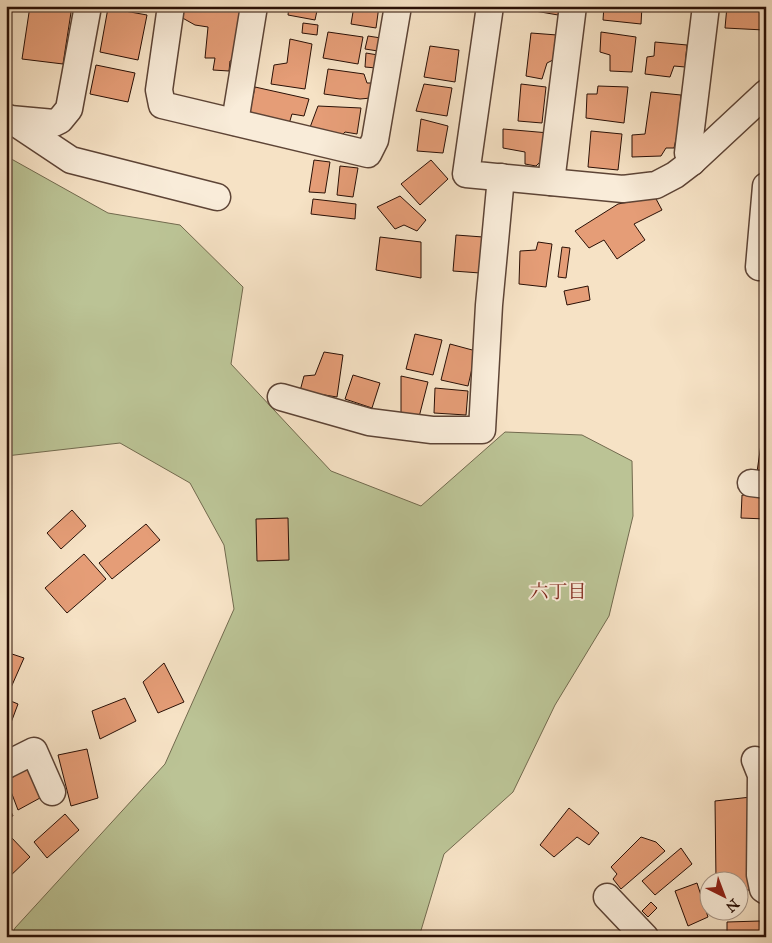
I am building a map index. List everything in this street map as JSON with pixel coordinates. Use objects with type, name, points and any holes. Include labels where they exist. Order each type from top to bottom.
[{"type":"street","points":[[7,118],[54,123],[60,120],[69,109],[88,6]]},
{"type":"street","points":[[171,6],[159,90],[162,105],[368,154],[375,140],[398,6]]},
{"type":"street","points":[[235,122],[254,6]]},
{"type":"street","points":[[490,6],[466,174],[623,190],[656,185],[692,162],[766,93]]},
{"type":"street","points":[[551,182],[573,6]]},
{"type":"street","points":[[692,162],[688,153],[706,6]]},
{"type":"street","points":[[7,118],[70,160],[217,197]]},
{"type":"street","points":[[281,397],[369,422],[432,430],[482,430],[489,305],[501,177]]},
{"type":"street","points":[[766,186],[759,266],[766,267]]},
{"type":"street","points":[[6,765],[34,752],[52,792]]},
{"type":"street","points":[[755,760],[761,775],[760,875],[763,889],[766,891]]},
{"type":"street","points":[[607,897],[645,937]]},
{"type":"green space","points":[[6,156],[108,213],[180,225],[243,287],[231,364],[331,471],[421,506],[505,432],[582,435],[632,461],[633,516],[609,616],[555,705],[513,792],[444,854],[419,937],[11,937],[15,928],[165,764],[234,609],[224,545],[190,483],[120,443],[6,456]]},
{"type":"building","points":[[30,6],[72,6],[63,64],[22,59]]},
{"type":"building","points":[[182,6],[195,8],[195,6],[243,6],[233,60],[230,61],[229,71],[213,70],[215,58],[205,58],[208,27],[195,25],[179,16]]},
{"type":"building","points":[[289,6],[318,6],[315,20],[288,15]]},
{"type":"building","points":[[354,6],[379,6],[376,28],[351,24]]},
{"type":"building","points":[[536,6],[560,6],[558,15],[535,11]]},
{"type":"building","points":[[604,6],[642,6],[641,24],[603,20]]},
{"type":"building","points":[[727,6],[766,6],[764,30],[725,28]]},
{"type":"building","points":[[108,8],[147,15],[138,60],[100,52]]},
{"type":"building","points":[[303,23],[318,25],[317,35],[302,33]]},
{"type":"building","points":[[328,32],[363,37],[358,64],[323,58]]},
{"type":"building","points":[[601,32],[636,37],[632,72],[610,71],[610,55],[600,52]]},
{"type":"building","points":[[531,33],[557,35],[555,59],[547,63],[542,79],[526,76]]},
{"type":"building","points":[[368,36],[381,38],[378,51],[365,49]]},
{"type":"building","points":[[290,39],[312,44],[305,89],[271,84],[274,65],[287,63]]},
{"type":"building","points":[[655,42],[687,45],[685,67],[674,66],[670,77],[645,74],[647,57],[654,56]]},
{"type":"building","points":[[430,46],[459,50],[455,82],[424,77]]},
{"type":"building","points":[[366,53],[378,55],[376,68],[365,67]]},
{"type":"building","points":[[96,65],[135,73],[128,102],[90,94]]},
{"type":"building","points":[[328,69],[364,74],[367,83],[372,83],[371,98],[360,99],[324,94]]},
{"type":"building","points":[[424,84],[452,88],[447,116],[416,111]]},
{"type":"building","points":[[521,84],[546,87],[542,123],[518,121]]},
{"type":"building","points":[[598,86],[628,87],[624,123],[586,118],[587,94],[597,94]]},
{"type":"building","points":[[255,87],[309,99],[304,116],[292,114],[289,124],[249,115]]},
{"type":"building","points":[[651,92],[681,95],[678,131],[674,148],[666,148],[661,156],[632,157],[632,135],[645,134]]},
{"type":"building","points":[[318,106],[361,108],[357,134],[345,132],[339,138],[309,130]]},
{"type":"building","points":[[421,119],[448,126],[443,153],[417,151]]},
{"type":"building","points":[[503,129],[549,133],[545,157],[536,166],[525,164],[525,152],[503,148]]},
{"type":"building","points":[[591,131],[622,134],[618,170],[588,167]]},
{"type":"building","points":[[314,160],[330,162],[325,193],[309,192]]},
{"type":"building","points":[[431,160],[448,179],[420,205],[401,184]]},
{"type":"building","points":[[340,166],[358,168],[353,197],[337,195]]},
{"type":"building","points":[[400,196],[426,220],[417,231],[404,225],[395,229],[377,207]]},
{"type":"building","points":[[655,197],[662,210],[634,224],[645,240],[617,259],[604,240],[589,248],[575,231],[618,204]]},
{"type":"building","points":[[313,199],[356,204],[355,219],[311,214]]},
{"type":"building","points":[[456,235],[483,237],[480,273],[453,271]]},
{"type":"building","points":[[380,237],[421,242],[421,278],[376,270]]},
{"type":"building","points":[[538,242],[552,244],[546,287],[519,284],[520,251],[536,250]]},
{"type":"building","points":[[562,247],[570,248],[566,278],[558,277]]},
{"type":"building","points":[[588,286],[590,300],[567,305],[564,291]]},
{"type":"building","points":[[415,334],[442,340],[433,375],[406,369]]},
{"type":"building","points":[[450,344],[476,351],[468,386],[441,380]]},
{"type":"building","points":[[324,352],[343,355],[337,397],[300,391],[304,376],[315,375]]},
{"type":"building","points":[[353,375],[380,383],[372,408],[345,399]]},
{"type":"building","points":[[401,376],[428,382],[419,417],[401,414]]},
{"type":"building","points":[[435,388],[468,391],[466,415],[434,413]]},
{"type":"building","points":[[761,444],[766,444],[766,474],[757,472]]},
{"type":"building","points":[[742,495],[766,496],[766,519],[741,518]]},
{"type":"building","points":[[72,510],[86,526],[61,549],[47,533]]},
{"type":"building","points":[[288,518],[289,560],[257,561],[256,519]]},
{"type":"building","points":[[146,524],[160,540],[112,579],[99,563]]},
{"type":"building","points":[[84,554],[106,579],[67,613],[45,588]]},
{"type":"building","points":[[6,652],[24,658],[9,692],[6,691]]},
{"type":"building","points":[[164,663],[184,702],[158,713],[143,682]]},
{"type":"building","points":[[125,698],[136,721],[100,739],[92,711]]},
{"type":"building","points":[[6,699],[18,704],[6,736]]},
{"type":"building","points":[[87,749],[98,798],[71,806],[58,755]]},
{"type":"building","points":[[27,768],[40,798],[18,810],[7,781]]},
{"type":"building","points":[[751,797],[752,890],[750,890],[750,870],[716,870],[715,801]]},
{"type":"building","points":[[6,800],[13,816],[6,818]]},
{"type":"building","points":[[569,808],[599,833],[589,845],[577,837],[554,857],[540,845]]},
{"type":"building","points":[[65,814],[79,830],[47,858],[34,842]]},
{"type":"building","points":[[10,836],[30,857],[6,880],[6,839]]},
{"type":"building","points":[[641,837],[656,842],[665,851],[621,889],[613,879],[617,874],[611,867]]},
{"type":"building","points":[[681,848],[692,864],[655,895],[642,881]]},
{"type":"building","points":[[697,883],[700,892],[701,920],[688,926],[675,891]]},
{"type":"building","points":[[651,902],[657,908],[648,917],[642,911]]},
{"type":"building","points":[[760,921],[761,937],[727,937],[727,922]]},
{"type":"district","name":"六丁目","points":[[558,591]]}]
